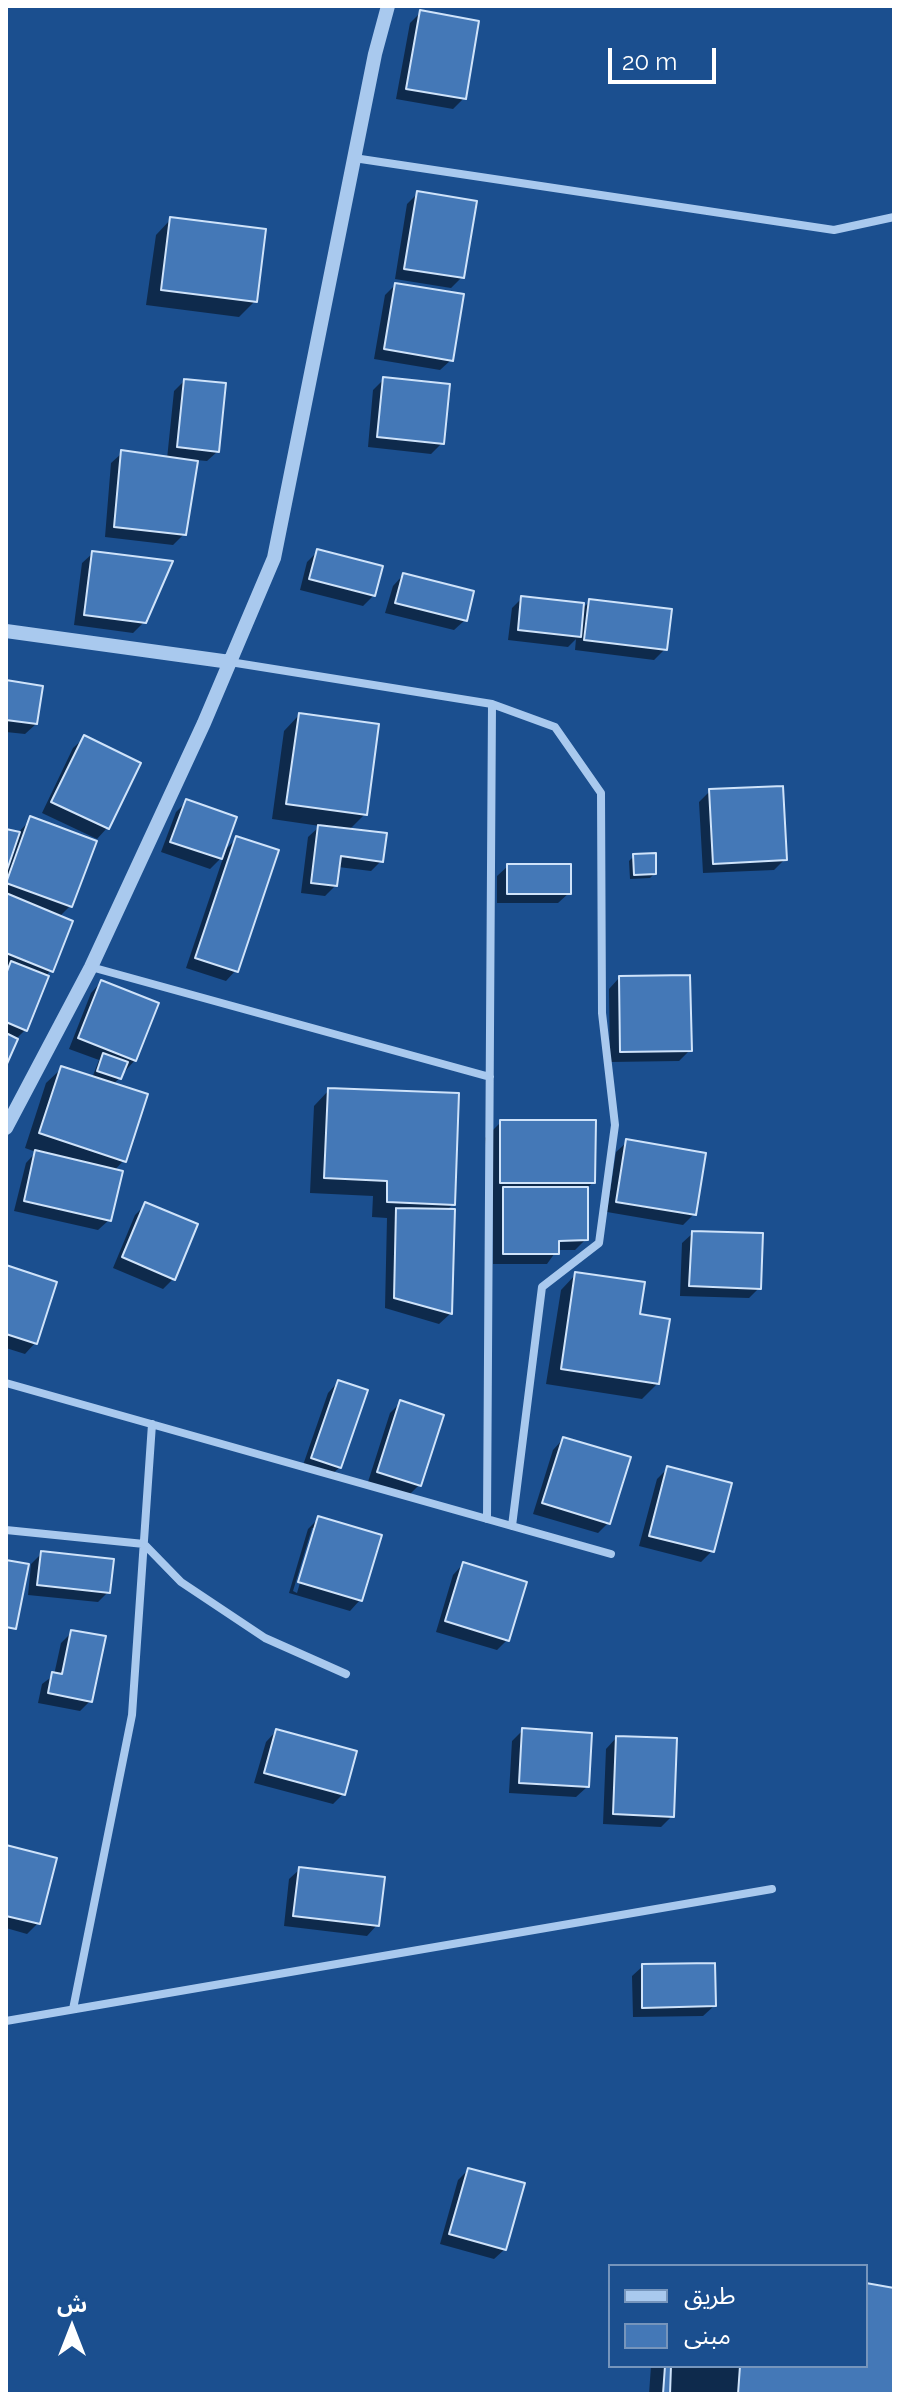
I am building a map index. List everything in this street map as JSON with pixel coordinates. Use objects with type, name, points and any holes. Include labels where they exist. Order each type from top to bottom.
[{"type":"street","points":[[6,1128],[91,967],[274,558],[354,158],[388,6]]},
{"type":"street","points":[[354,158],[834,230],[894,217]]},
{"type":"street","points":[[6,631],[230,662],[492,704],[555,727],[601,793],[602,1013],[615,1125],[599,1243],[542,1287],[512,1526]]},
{"type":"street","points":[[487,1519],[492,704]]},
{"type":"street","points":[[91,967],[490,1077]]},
{"type":"street","points":[[6,1383],[611,1554]]},
{"type":"street","points":[[73,2009],[132,1715],[152,1424]]},
{"type":"street","points":[[6,1530],[144,1544],[181,1582],[265,1638],[346,1674]]},
{"type":"street","points":[[6,2021],[772,1889]]},
{"type":"building","points":[[420,10],[479,21],[466,99],[406,89]]},
{"type":"building","points":[[417,191],[477,201],[464,278],[404,269]]},
{"type":"building","points":[[170,217],[266,229],[257,302],[161,290]]},
{"type":"building","points":[[395,283],[464,294],[453,361],[384,349]]},
{"type":"building","points":[[383,377],[450,384],[444,444],[377,437]]},
{"type":"building","points":[[184,379],[226,383],[219,452],[177,447]]},
{"type":"building","points":[[121,450],[198,461],[186,535],[114,527]]},
{"type":"building","points":[[317,549],[383,566],[375,596],[309,579]]},
{"type":"building","points":[[92,551],[173,561],[146,623],[84,615]]},
{"type":"building","points":[[403,573],[474,591],[467,621],[395,603]]},
{"type":"building","points":[[521,596],[584,603],[581,637],[518,630]]},
{"type":"building","points":[[589,599],[672,609],[667,650],[584,640]]},
{"type":"building","points":[[6,680],[43,686],[37,724],[6,720]]},
{"type":"building","points":[[299,713],[379,724],[367,815],[286,804]]},
{"type":"building","points":[[84,735],[141,763],[109,829],[51,802]]},
{"type":"building","points":[[783,786],[787,860],[713,864],[709,789]]},
{"type":"building","points":[[186,799],[237,817],[222,859],[170,842]]},
{"type":"building","points":[[30,816],[97,841],[72,907],[6,883]]},
{"type":"building","points":[[318,825],[387,833],[383,862],[341,856],[337,886],[311,883]]},
{"type":"building","points":[[6,829],[20,832],[6,873]]},
{"type":"building","points":[[236,836],[279,850],[238,972],[195,958]]},
{"type":"building","points":[[656,853],[656,874],[634,875],[633,854]]},
{"type":"building","points":[[507,864],[571,864],[571,894],[507,894]]},
{"type":"building","points":[[6,893],[73,921],[53,972],[6,953]]},
{"type":"building","points":[[11,961],[49,976],[27,1031],[6,1022],[6,974]]},
{"type":"building","points":[[690,975],[692,1051],[620,1052],[619,976]]},
{"type":"building","points":[[101,980],[159,1003],[136,1061],[78,1038]]},
{"type":"building","points":[[6,1033],[18,1039],[6,1066]]},
{"type":"building","points":[[103,1053],[128,1062],[121,1079],[97,1071]]},
{"type":"building","points":[[61,1066],[148,1094],[126,1162],[39,1133]]},
{"type":"building","points":[[328,1088],[459,1093],[455,1205],[387,1202],[387,1181],[324,1178]]},
{"type":"building","points":[[500,1120],[596,1120],[595,1183],[500,1183]]},
{"type":"building","points":[[626,1139],[706,1153],[696,1215],[616,1202]]},
{"type":"building","points":[[35,1150],[123,1171],[111,1221],[24,1201]]},
{"type":"building","points":[[503,1187],[588,1187],[588,1240],[559,1241],[559,1254],[503,1254]]},
{"type":"building","points":[[145,1202],[198,1224],[175,1280],[122,1257]]},
{"type":"building","points":[[396,1208],[455,1209],[452,1314],[394,1298]]},
{"type":"building","points":[[692,1231],[763,1233],[761,1289],[689,1286]]},
{"type":"building","points":[[6,1265],[57,1282],[37,1344],[6,1334]]},
{"type":"building","points":[[575,1272],[645,1282],[640,1314],[670,1319],[659,1384],[561,1369]]},
{"type":"building","points":[[338,1380],[368,1390],[341,1468],[311,1458]]},
{"type":"building","points":[[400,1400],[444,1415],[421,1486],[377,1472]]},
{"type":"building","points":[[563,1437],[631,1457],[610,1524],[542,1503]]},
{"type":"building","points":[[667,1466],[732,1483],[714,1552],[649,1536]]},
{"type":"building","points":[[318,1516],[382,1535],[362,1601],[298,1582]]},
{"type":"building","points":[[41,1551],[114,1559],[110,1593],[37,1585]]},
{"type":"building","points":[[6,1560],[29,1564],[16,1629],[6,1627]]},
{"type":"building","points":[[463,1562],[527,1582],[509,1641],[445,1621]]},
{"type":"building","points":[[71,1630],[106,1636],[92,1702],[48,1693],[52,1672],[62,1674]]},
{"type":"building","points":[[522,1728],[592,1733],[589,1787],[519,1783]]},
{"type":"building","points":[[276,1729],[357,1751],[345,1795],[264,1773]]},
{"type":"building","points":[[616,1736],[677,1738],[674,1817],[613,1814]]},
{"type":"building","points":[[6,1845],[57,1858],[40,1924],[6,1916]]},
{"type":"building","points":[[299,1867],[385,1877],[379,1926],[293,1916]]},
{"type":"building","points":[[715,1963],[716,2006],[642,2008],[642,1964]]},
{"type":"building","points":[[468,2168],[525,2183],[506,2250],[449,2234]]},
{"type":"building","points":[[868,2283],[894,2288],[894,2394],[670,2394],[671,2368],[868,2368]]},
{"type":"building","points":[[665,2368],[740,2368],[738,2394],[663,2394]]}]
